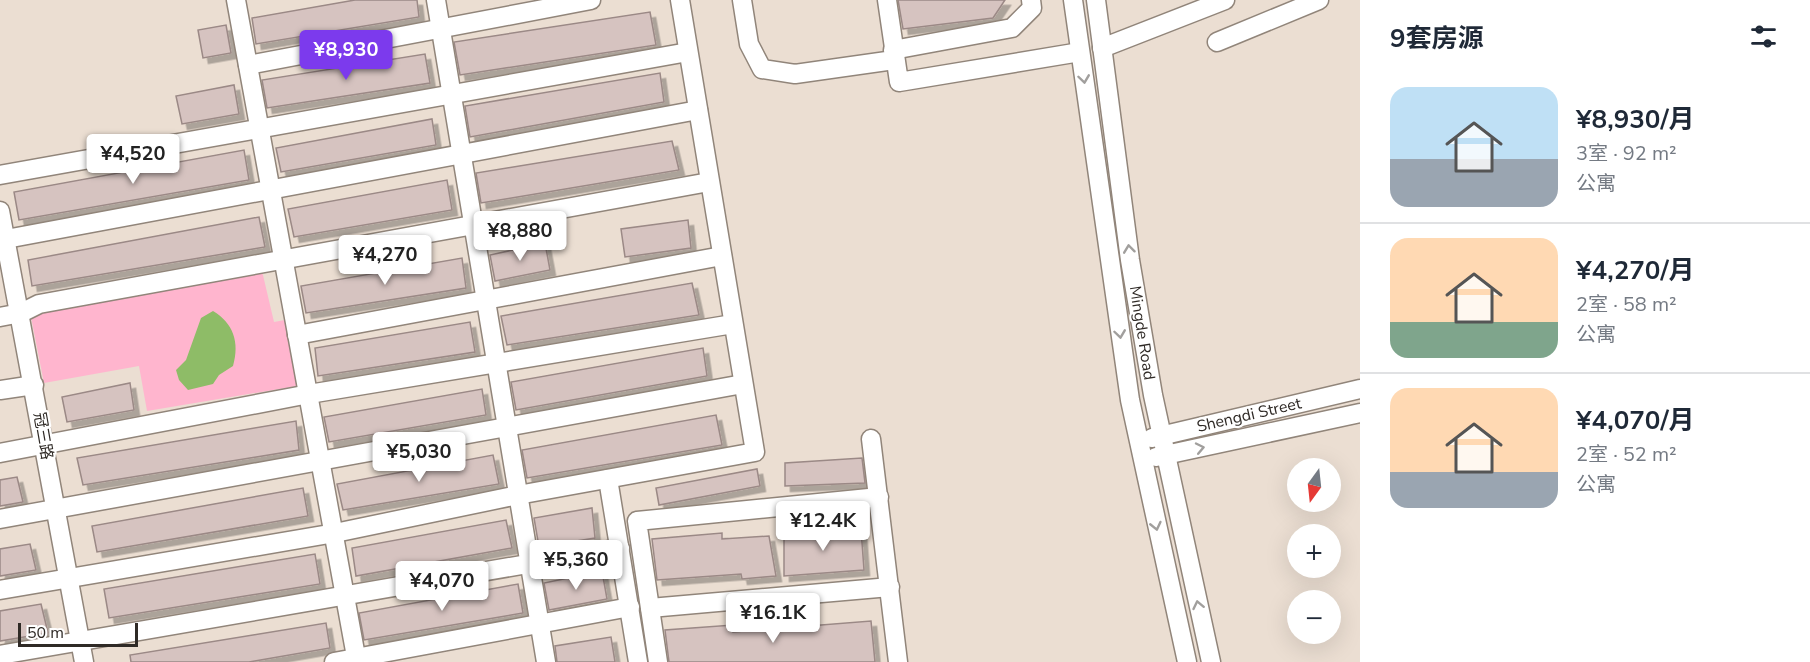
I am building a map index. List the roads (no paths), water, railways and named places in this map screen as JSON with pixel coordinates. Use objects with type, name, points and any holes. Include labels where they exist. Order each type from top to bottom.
[{"type":"street","points":[[236,0],[357,660]]},
{"type":"street","points":[[436,0],[546,662]]},
{"type":"street","points":[[248,65],[591,0]]},
{"type":"street","points":[[0,590],[335,533],[518,495],[755,452],[680,0]]},
{"type":"street","points":[[742,0],[749,44],[762,69],[795,74],[1012,28],[1032,8],[1031,0]]},
{"type":"street","points":[[887,0],[893,55],[899,82],[1080,52]]},
{"type":"street","name":"Mingde Road","points":[[1073,0],[1120,340],[1139,441],[1187,662]]},
{"type":"street","name":"Mingde Road","points":[[1096,0],[1130,260],[1161,436],[1211,662]]},
{"type":"street","points":[[1102,48],[1225,0]]},
{"type":"street","points":[[1216,42],[1319,0]]},
{"type":"street","points":[[0,175],[688,52]]},
{"type":"street","points":[[6,239],[698,110]]},
{"type":"street","points":[[0,317],[21,313],[39,303],[709,182]]},
{"type":"street","name":"冠三路","points":[[0,211],[21,313],[84,662]]},
{"type":"street","points":[[297,335],[722,256]]},
{"type":"street","points":[[0,453],[309,394],[733,324]]},
{"type":"street","points":[[0,519],[507,429],[743,384]]},
{"type":"street","points":[[0,390],[34,385]]},
{"type":"street","name":"Shengdi Street","points":[[1139,441],[1360,389]]},
{"type":"street","name":"Shengdi Street","points":[[1143,460],[1360,413]]},
{"type":"street","points":[[871,439],[898,662]]},
{"type":"street","points":[[608,479],[638,662]]},
{"type":"street","points":[[658,662],[637,521],[879,497]]},
{"type":"street","points":[[0,655],[620,548]]},
{"type":"street","points":[[650,608],[890,587]]},
{"type":"street","points":[[334,662],[357,660],[630,608]]}]
